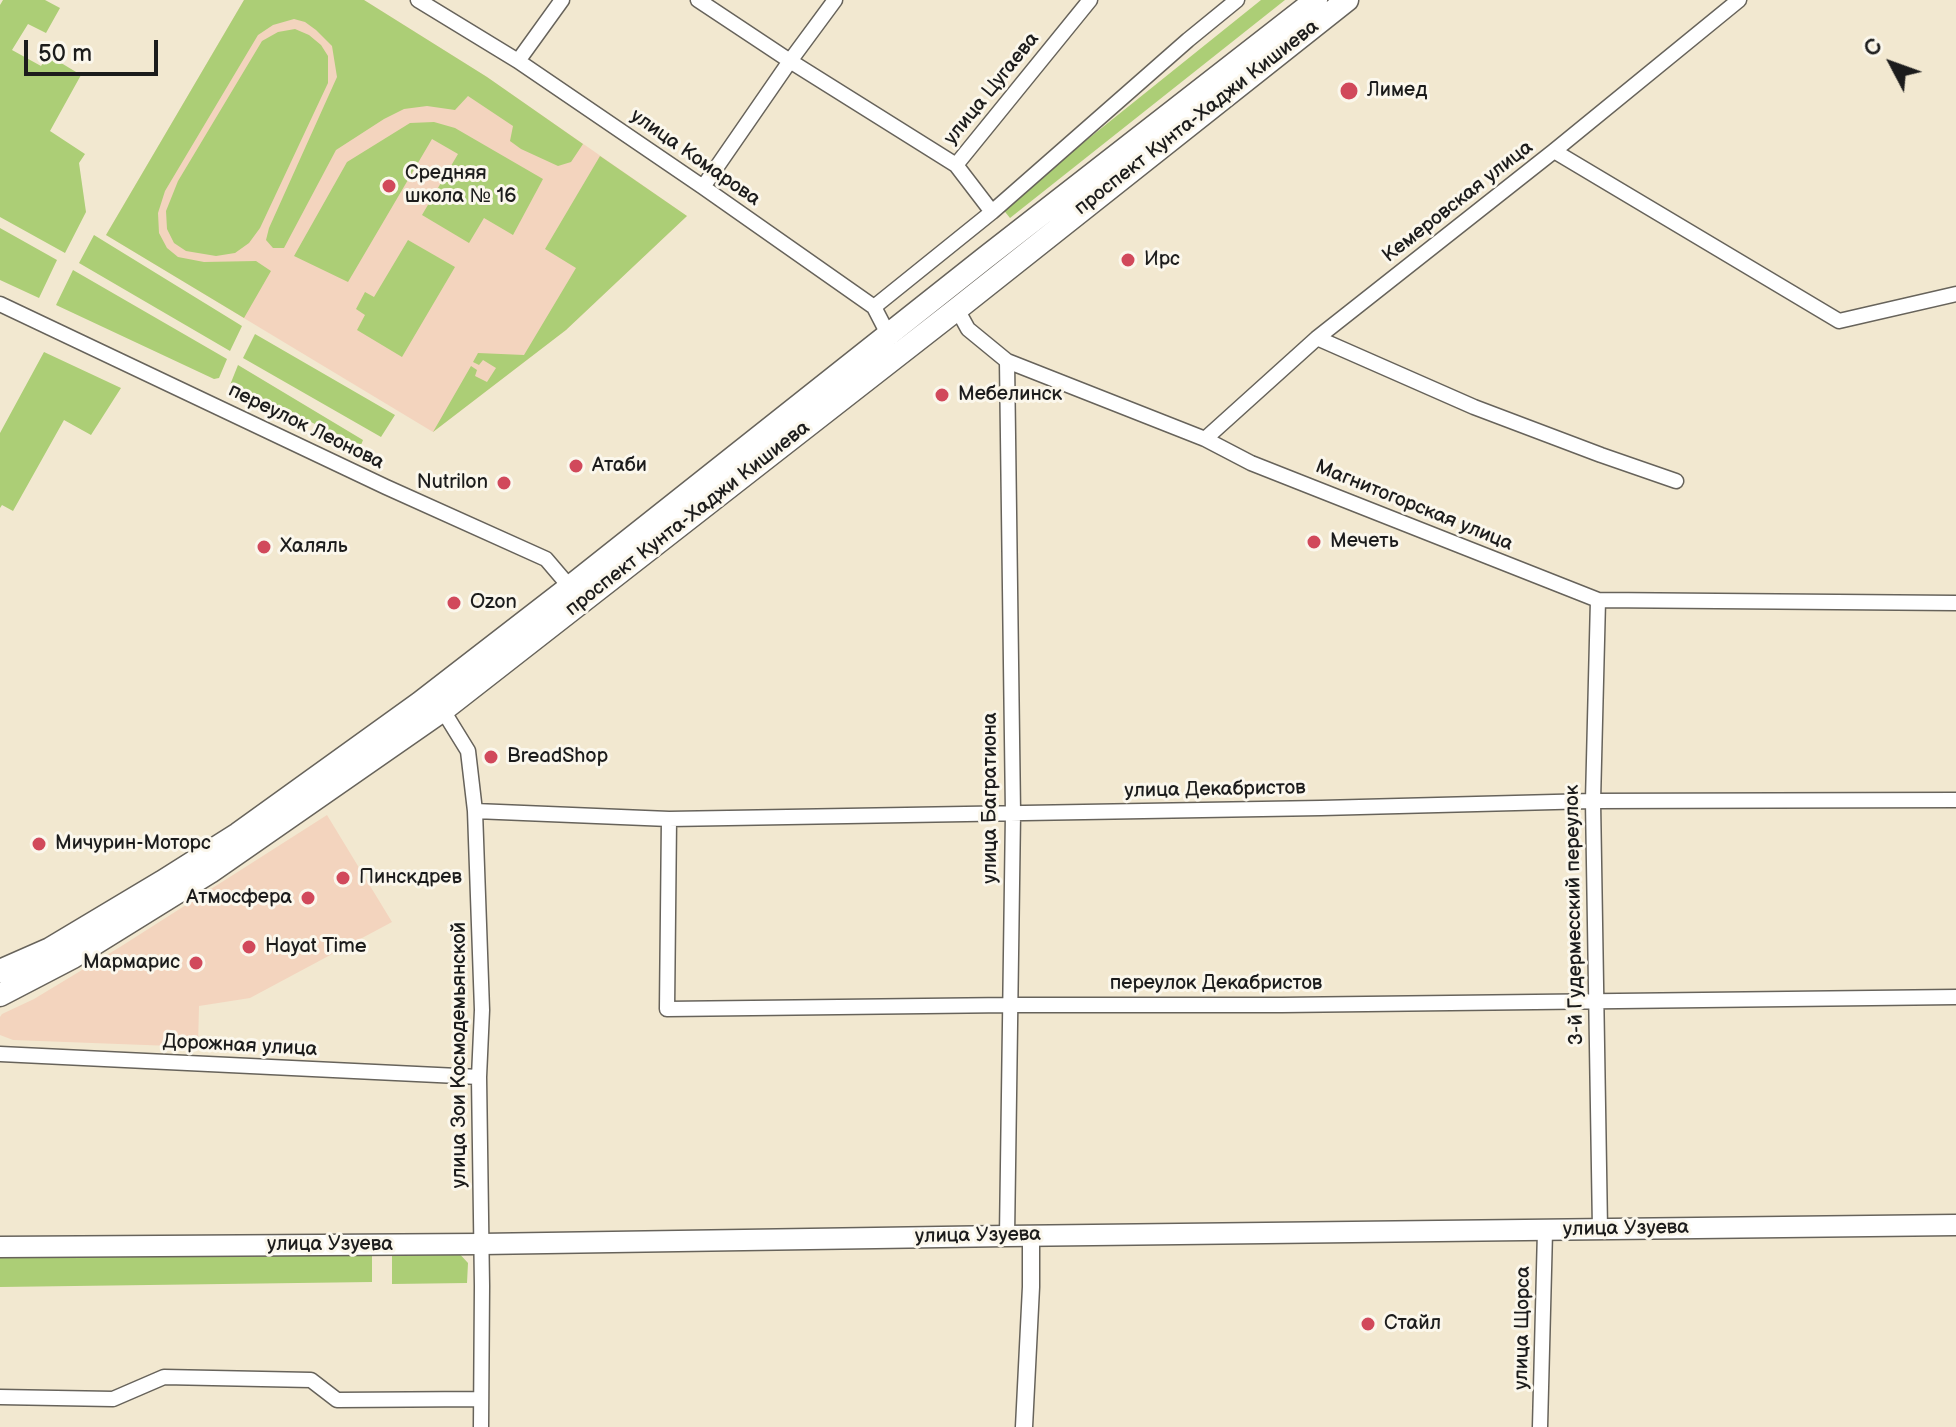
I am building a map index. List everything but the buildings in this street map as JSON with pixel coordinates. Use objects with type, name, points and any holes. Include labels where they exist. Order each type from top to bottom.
[{"type":"main road","name":"проспект Кунта-Хаджи Кишиева","points":[[576,595],[985,258],[1316,0]]},
{"type":"main road","name":"проспект Кунта-Хаджи Кишиева","points":[[0,995],[73,957],[210,872],[864,382],[1347,0]]},
{"type":"main road","name":"проспект Кунта-Хаджи Кишиева","points":[[0,971],[50,949],[162,882],[437,702]]},
{"type":"main road","name":"улица Узуева","points":[[0,1247],[481,1244],[1956,1225]]},
{"type":"street","name":"улица Комарова","points":[[418,0],[518,61],[874,307],[889,336]]},
{"type":"street","points":[[518,61],[562,0]]},
{"type":"street","points":[[698,0],[956,165],[992,212]]},
{"type":"street","points":[[703,187],[835,0]]},
{"type":"street","name":"улица Цугаева","points":[[956,165],[1090,0]]},
{"type":"street","points":[[874,307],[992,212],[1237,0]]},
{"type":"street","name":"Кемеровская улица","points":[[1205,439],[1317,338],[1739,0]]},
{"type":"street","points":[[1554,151],[1839,321],[1956,294]]},
{"type":"street","points":[[957,309],[985,258]]},
{"type":"street","name":"переулок Леонова","points":[[0,304],[386,487],[546,559],[576,595]]},
{"type":"street","name":"Магнитогорская улица","points":[[957,309],[968,329],[1007,361],[1205,439],[1251,463],[1598,600],[1956,603]]},
{"type":"street","points":[[864,382],[889,336]]},
{"type":"street","points":[[1317,338],[1474,407],[1676,481]]},
{"type":"street","name":"улица Багратиона","points":[[1007,361],[1013,813],[1007,1236]]},
{"type":"street","name":"3-й Гудермесский переулок","points":[[1598,600],[1593,801],[1600,1229]]},
{"type":"street","name":"улица Зои Космодемьянской","points":[[437,702],[468,751],[475,811],[482,1010],[479,1077],[481,1427]]},
{"type":"street","name":"улица Декабристов","points":[[475,811],[669,819],[1593,801],[1956,800]]},
{"type":"street","name":"переулок Декабристов","points":[[669,819],[667,1009],[1956,997]]},
{"type":"street","name":"Дорожная улица","points":[[0,1054],[479,1077]]},
{"type":"street","name":"улица Щорса","points":[[1540,1427],[1545,1231]]},
{"type":"street","points":[[1024,1427],[1031,1236]]},
{"type":"street","points":[[0,1397],[113,1399],[164,1377],[311,1380],[337,1400],[481,1399]]},
{"type":"shaded area","name":"Средняя школа № 16","points":[[244,0],[364,0],[487,77],[687,216],[566,330],[433,432],[106,235]]},
{"type":"shaded area","points":[[327,815],[392,922],[250,998],[199,1006],[198,1047],[13,1040],[0,1035],[2,1014],[34,999],[120,947]]},
{"type":"green space","points":[[3,0],[45,0],[60,8],[46,33],[28,24],[12,50],[41,66],[48,55],[81,75],[50,131],[85,154],[79,163],[86,212],[65,253],[0,217],[0,5]]},
{"type":"green space","points":[[244,0],[364,0],[487,77],[583,144],[571,162],[558,166],[510,141],[513,126],[468,96],[455,110],[427,106],[404,109],[336,150],[284,248],[273,248],[266,240],[269,228],[337,77],[332,46],[316,30],[294,19],[273,25],[258,35],[165,191],[158,213],[159,233],[167,248],[178,257],[204,262],[256,261],[271,271],[244,318],[106,235]]},
{"type":"green space","points":[[1261,0],[1285,0],[1010,218],[1002,208]]},
{"type":"green space","points":[[295,29],[309,35],[328,56],[328,83],[260,228],[249,243],[235,253],[216,256],[186,251],[174,243],[167,229],[166,211],[178,181],[262,41],[278,32]]},
{"type":"green space","points":[[434,122],[455,128],[543,179],[513,235],[484,218],[469,243],[422,215],[458,154],[432,139],[348,282],[294,256],[347,162],[410,123]]},
{"type":"green space","points":[[600,156],[687,216],[566,330],[433,432],[471,366],[477,370],[475,376],[487,382],[496,368],[483,360],[479,365],[473,362],[478,353],[524,355],[576,268],[545,249]]},
{"type":"green space","points":[[0,228],[57,260],[39,298],[0,280]]},
{"type":"green space","points":[[94,235],[242,326],[230,351],[79,263]]},
{"type":"green space","points":[[408,240],[455,267],[402,357],[357,330],[365,315],[356,309],[365,292],[374,297]]},
{"type":"green space","points":[[73,270],[227,359],[219,378],[214,379],[56,305]]},
{"type":"green space","points":[[255,334],[395,415],[381,437],[243,358]]},
{"type":"green space","points":[[44,352],[121,388],[91,435],[64,420],[13,511],[2,505],[0,508],[0,433]]},
{"type":"green space","points":[[238,365],[363,440],[361,445],[230,385]]},
{"type":"green space","points":[[372,1248],[372,1282],[0,1287],[0,1253]]},
{"type":"green space","points":[[392,1249],[456,1250],[468,1263],[467,1283],[392,1284]]},
{"type":"place","name":"Лимед","points":[[1349,91]]},
{"type":"place","name":"Средняя школа № 16","points":[[389,186]]},
{"type":"place","name":"Ирс","points":[[1128,260]]},
{"type":"place","name":"Мебелинск","points":[[942,395]]},
{"type":"place","name":"Атаби","points":[[576,466]]},
{"type":"place","name":"Nutrilon","points":[[504,483]]},
{"type":"place","name":"Мечеть","points":[[1314,542]]},
{"type":"place","name":"Халяль","points":[[264,547]]},
{"type":"place","name":"Ozon","points":[[454,603]]},
{"type":"place","name":"BreadShop","points":[[491,757]]},
{"type":"place","name":"Мичурин-Моторс","points":[[39,844]]},
{"type":"place","name":"Пинскдрев","points":[[343,878]]},
{"type":"place","name":"Атмосфера","points":[[308,898]]},
{"type":"place","name":"Hayat Time","points":[[249,947]]},
{"type":"place","name":"Мармарис","points":[[196,963]]},
{"type":"place","name":"Стайл","points":[[1368,1324]]}]
